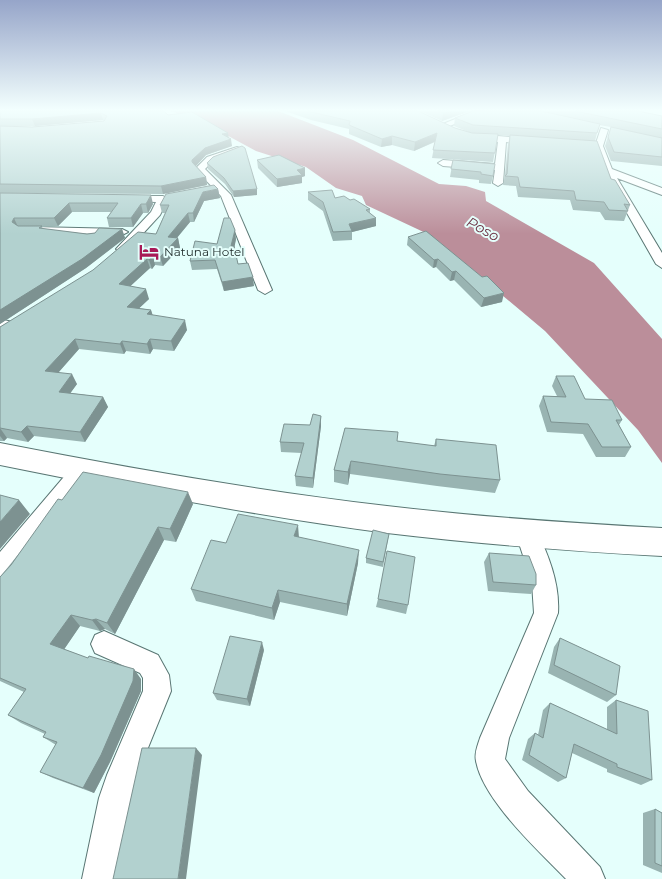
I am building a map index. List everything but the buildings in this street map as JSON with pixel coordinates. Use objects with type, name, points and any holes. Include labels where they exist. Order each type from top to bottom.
[{"type":"highway","points":[[0,454],[235,498],[348,515],[539,535],[662,542]]},
{"type":"street","points":[[230,152],[210,159],[200,168],[202,173],[220,187],[226,195],[265,290]]},
{"type":"street","points":[[498,184],[500,152]]},
{"type":"street","points":[[598,152],[608,171],[631,194],[662,264]]},
{"type":"street","points":[[443,163],[498,168]]},
{"type":"street","points":[[608,171],[662,193]]},
{"type":"street","points":[[201,191],[220,187]]},
{"type":"street","points":[[631,194],[662,193]]},
{"type":"street","points":[[110,199],[168,198],[138,233],[114,256]]},
{"type":"street","points":[[23,230],[138,233]]},
{"type":"street","points":[[0,569],[81,470]]},
{"type":"street","points":[[539,535],[547,595],[546,613],[497,734],[490,760],[492,768],[500,780],[549,839],[588,879]]},
{"type":"street","points":[[99,879],[115,798],[122,775],[158,687],[154,669],[149,664],[104,644]]},
{"type":"water","name":"Poso","points":[[259,152],[376,152],[439,184],[466,186],[485,192],[486,201],[594,263],[662,339],[662,463],[638,430],[545,331],[430,235],[366,205],[362,196],[336,188],[306,167]]},
{"type":"place","name":"Natuna Hotel","points":[[149,252]]}]
